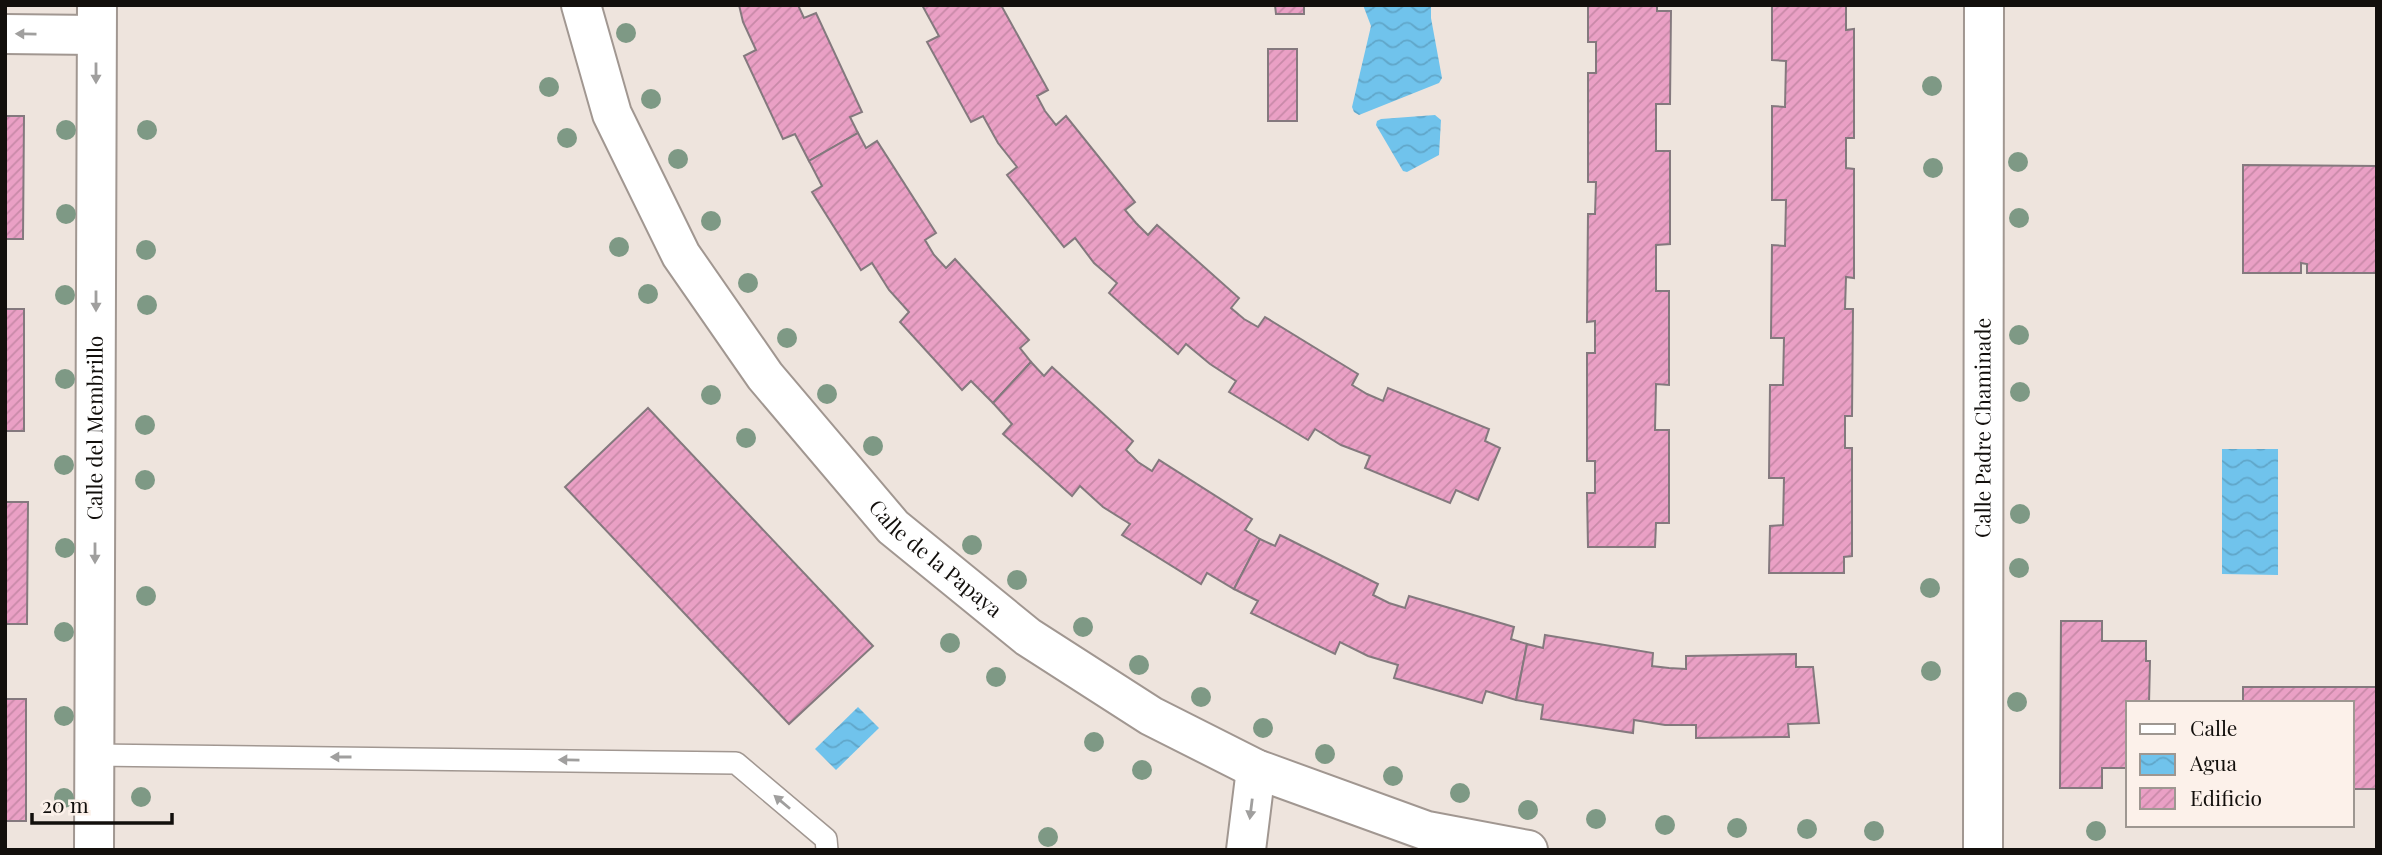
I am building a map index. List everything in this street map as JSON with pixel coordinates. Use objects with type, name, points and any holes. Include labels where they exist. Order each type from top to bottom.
[{"type":"street","name":"Calle de la Papaya","points":[[580,5],[612,114],[681,255],[765,376],[893,527],[1028,637],[1151,716],[1256,769],[1427,831],[1528,850]]},
{"type":"street","name":"Calle Padre Chaminade","points":[[1983,850],[1984,5]]},
{"type":"street","points":[[5,34],[96,20]]},
{"type":"street","name":"Calle del Membrillo","points":[[94,850],[96,20]]},
{"type":"street","points":[[1247,850],[1256,769]]},
{"type":"lane","points":[[94,755],[736,763],[826,839],[827,850]]},
{"type":"water","points":[[1363,5],[1431,5],[1442,78],[1439,83],[1359,115],[1352,107],[1371,26]]},
{"type":"water","points":[[1435,115],[1441,120],[1439,155],[1407,172],[1403,171],[1376,125],[1377,121]]},
{"type":"water","points":[[2222,449],[2278,449],[2278,575],[2222,574]]},
{"type":"water","points":[[858,707],[879,728],[836,770],[815,749]]},
{"type":"building","points":[[739,5],[798,5],[804,18],[816,13],[862,112],[850,117],[858,133],[809,161],[795,134],[783,139],[744,56],[756,50],[743,22]]},
{"type":"building","points":[[922,5],[1001,5],[1048,90],[1037,96],[1045,111],[1056,125],[1066,116],[1135,202],[1125,210],[1136,223],[1148,235],[1157,225],[1239,298],[1231,308],[1244,319],[1258,327],[1265,317],[1358,374],[1352,385],[1367,394],[1383,401],[1388,388],[1489,429],[1485,441],[1500,448],[1478,500],[1456,490],[1450,503],[1365,468],[1370,456],[1341,445],[1315,429],[1308,440],[1229,392],[1236,381],[1186,344],[1178,354],[1143,324],[1109,293],[1117,283],[1094,263],[1075,238],[1064,247],[1007,175],[1017,167],[998,143],[983,116],[971,122],[927,42],[939,36]]},
{"type":"building","points":[[1275,5],[1304,5],[1304,14],[1276,14]]},
{"type":"building","points":[[1588,5],[1657,5],[1657,11],[1671,11],[1670,104],[1656,104],[1656,151],[1670,151],[1670,244],[1656,245],[1656,291],[1669,291],[1669,385],[1656,384],[1655,430],[1669,430],[1669,523],[1656,523],[1655,547],[1588,547],[1587,493],[1595,493],[1595,461],[1587,461],[1587,353],[1595,353],[1595,321],[1587,322],[1588,214],[1595,214],[1596,182],[1588,182],[1588,73],[1596,73],[1596,42],[1588,42]]},
{"type":"building","points":[[1772,5],[1846,5],[1846,30],[1854,29],[1854,138],[1846,138],[1846,168],[1854,169],[1854,278],[1846,277],[1845,309],[1853,309],[1852,416],[1845,416],[1845,448],[1852,448],[1852,556],[1844,557],[1844,573],[1769,573],[1770,526],[1783,525],[1784,478],[1769,478],[1770,385],[1783,385],[1784,338],[1771,338],[1772,245],[1785,246],[1786,200],[1772,200],[1772,106],[1785,107],[1786,61],[1772,60]]},
{"type":"building","points":[[1268,49],[1297,49],[1297,121],[1268,121]]},
{"type":"building","points":[[5,116],[24,116],[23,239],[5,239]]},
{"type":"building","points":[[858,133],[866,148],[877,141],[936,233],[925,240],[934,255],[946,268],[955,259],[1029,340],[1020,348],[1031,362],[993,403],[971,381],[962,390],[900,322],[909,312],[889,290],[872,263],[861,270],[812,192],[822,186],[809,161]]},
{"type":"building","points":[[2243,165],[2377,166],[2377,273],[2307,273],[2307,264],[2301,263],[2301,273],[2243,273]]},
{"type":"building","points":[[5,309],[24,309],[24,431],[5,431]]},
{"type":"building","points":[[1031,362],[1044,376],[1052,367],[1133,441],[1126,450],[1138,462],[1152,471],[1159,460],[1252,519],[1245,530],[1260,539],[1234,589],[1207,573],[1201,584],[1122,535],[1130,524],[1103,507],[1080,486],[1072,496],[1003,434],[1012,424],[993,403]]},
{"type":"building","points":[[648,408],[873,646],[789,724],[565,487]]},
{"type":"building","points":[[5,502],[28,502],[27,624],[5,624]]},
{"type":"building","points":[[1280,535],[1378,584],[1373,595],[1389,603],[1405,608],[1409,596],[1514,627],[1511,639],[1527,644],[1516,700],[1486,691],[1482,703],[1394,678],[1398,665],[1368,656],[1340,642],[1335,654],[1251,613],[1258,601],[1234,589],[1260,539],[1275,546]]},
{"type":"building","points":[[2061,621],[2102,621],[2102,641],[2146,641],[2146,661],[2150,661],[2149,701],[2126,701],[2126,768],[2102,768],[2102,788],[2060,788]]},
{"type":"building","points":[[1545,635],[1653,653],[1652,666],[1669,668],[1686,669],[1686,656],[1796,654],[1796,667],[1813,667],[1819,723],[1788,724],[1789,737],[1696,738],[1696,725],[1665,725],[1634,720],[1633,733],[1541,719],[1543,705],[1516,700],[1527,644],[1543,648]]},
{"type":"building","points":[[2243,687],[2377,687],[2377,789],[2354,789],[2354,701],[2243,701]]},
{"type":"building","points":[[5,699],[26,699],[26,821],[5,821]]}]
